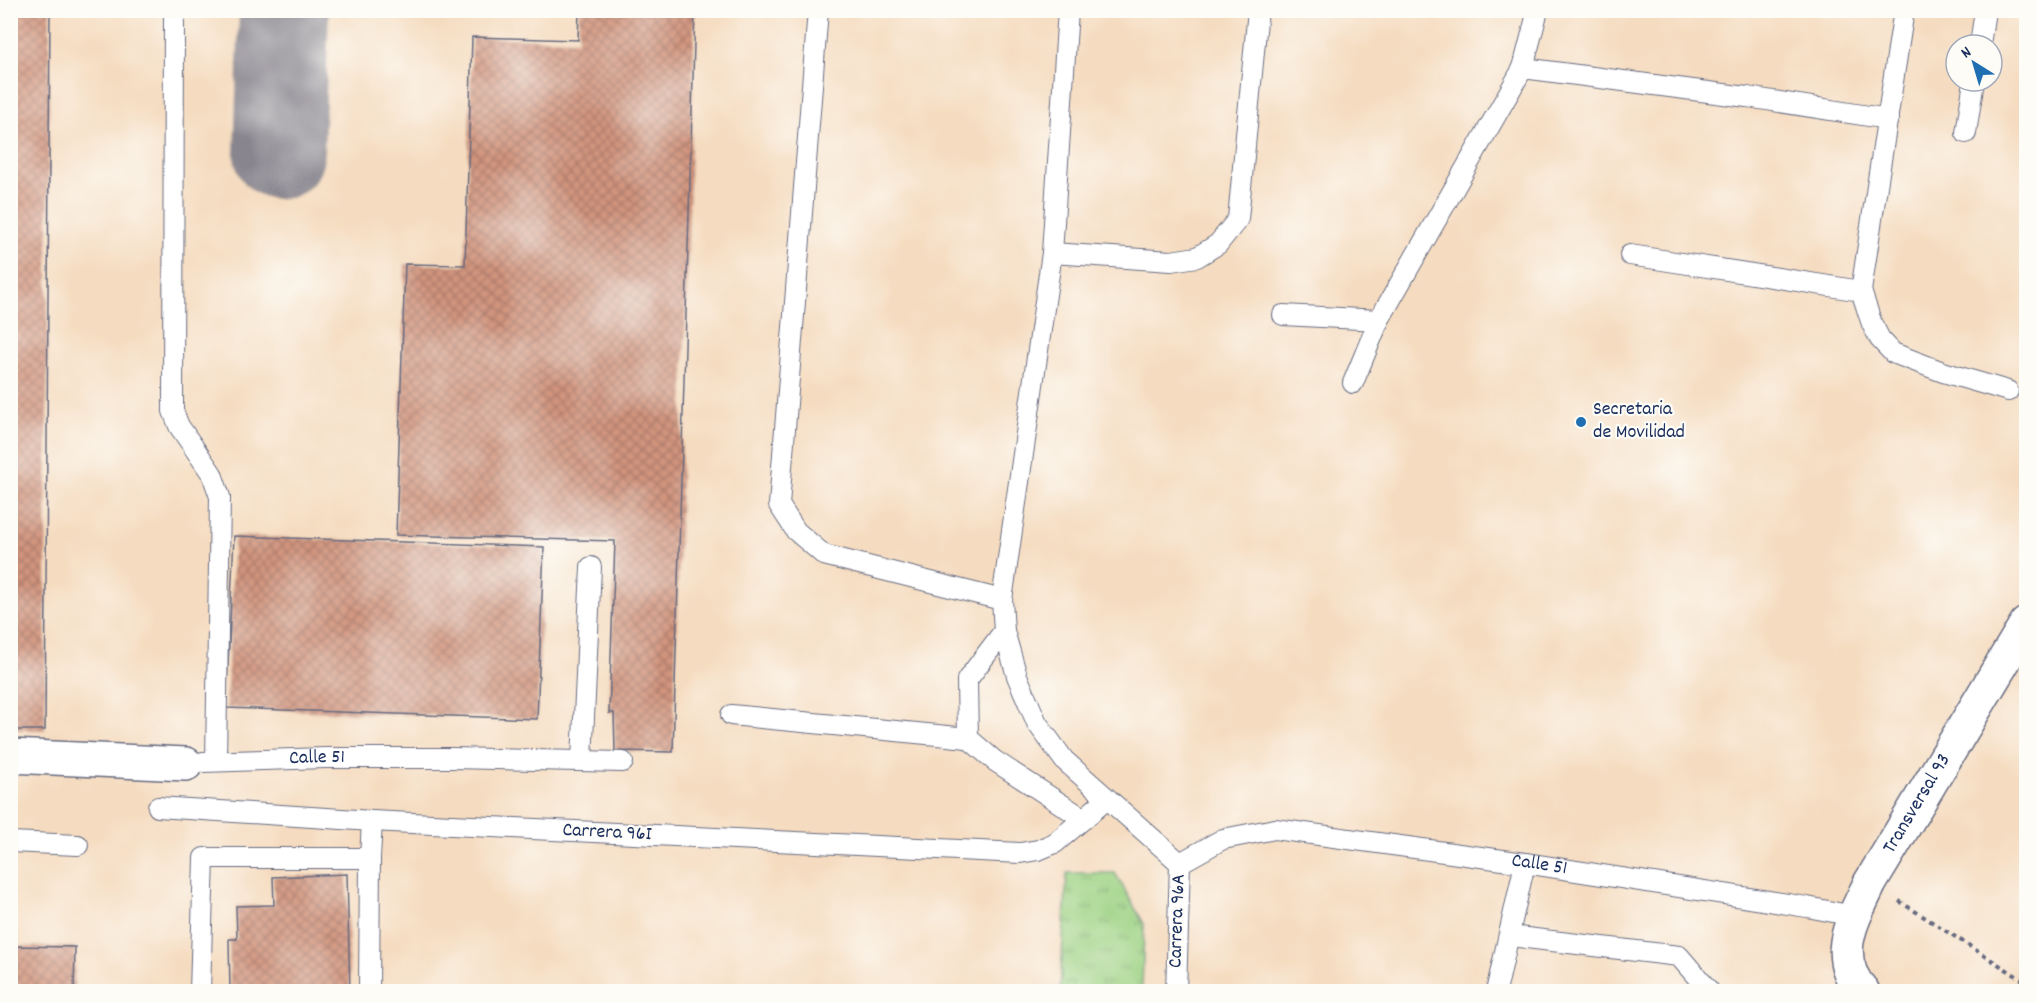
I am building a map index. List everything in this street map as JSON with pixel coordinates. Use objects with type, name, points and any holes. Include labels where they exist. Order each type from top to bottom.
[{"type":"main road","name":"Transversal 93","points":[[1863,992],[1850,974],[1846,959],[1846,940],[1854,916],[1870,883],[2026,624]]},
{"type":"main road","name":"Calle 51","points":[[10,756],[201,762]]},
{"type":"lane","points":[[174,10],[173,411],[179,426],[212,474],[220,496],[201,762]]},
{"type":"lane","points":[[818,10],[779,505],[796,531],[824,555],[1002,600]]},
{"type":"lane","points":[[1068,10],[1052,253],[1002,600],[1004,632],[1017,676],[1037,723],[1064,760],[1180,863]]},
{"type":"lane","points":[[1052,253],[1172,261],[1197,257],[1218,244],[1238,219],[1258,10]]},
{"type":"lane","points":[[1353,382],[1379,320],[1523,68],[1538,10]]},
{"type":"lane","points":[[1904,10],[1861,291],[1872,324],[1880,339],[1893,353],[1942,372],[2008,391]]},
{"type":"lane","points":[[1982,33],[1985,10]]},
{"type":"lane","points":[[1523,68],[1747,97],[1888,119]]},
{"type":"lane","points":[[1966,133],[1972,93]]},
{"type":"lane","points":[[1630,255],[1861,291]]},
{"type":"lane","points":[[1283,315],[1379,320]]},
{"type":"lane","points":[[582,760],[591,567]]},
{"type":"lane","points":[[968,738],[967,680],[1004,632]]},
{"type":"lane","points":[[731,715],[968,738],[995,761],[1084,819],[1107,799]]},
{"type":"lane","name":"Calle 51","points":[[201,762],[325,758],[623,762]]},
{"type":"lane","name":"Carrera 96I","points":[[158,807],[372,821],[1020,853],[1038,850],[1055,843],[1084,819]]},
{"type":"lane","points":[[369,992],[372,821]]},
{"type":"lane","name":"Calle 51","points":[[1223,839],[1275,829],[1525,863],[1854,916]]},
{"type":"lane","name":"Carrera 96A","points":[[1176,992],[1180,863],[1223,839]]},
{"type":"lane","points":[[10,842],[78,845]]},
{"type":"lane","points":[[200,992],[204,858],[370,858]]},
{"type":"lane","points":[[1496,992],[1525,863]]},
{"type":"lane","points":[[1510,936],[1679,956],[1710,992]]},
{"type":"path","points":[[1870,883],[2026,982]]},
{"type":"green space","points":[[1067,873],[1115,873],[1144,924],[1142,991],[1060,991]]},
{"type":"building","points":[[10,10],[50,10],[45,730],[10,730]]},
{"type":"building","points":[[579,10],[695,10],[673,752],[615,751],[614,713],[609,713],[615,541],[396,535],[405,264],[465,265],[472,37],[578,40]]},
{"type":"building","points":[[234,536],[544,547],[537,719],[226,708]]},
{"type":"building","points":[[347,874],[350,992],[230,992],[229,939],[237,939],[236,906],[274,905],[273,877]]},
{"type":"building","points":[[10,946],[75,947],[74,992],[10,992]]},
{"type":"taxiway","points":[[279,154],[284,10]]},
{"type":"place","name":"Secretaria de Movilidad","points":[[1581,422]]}]
